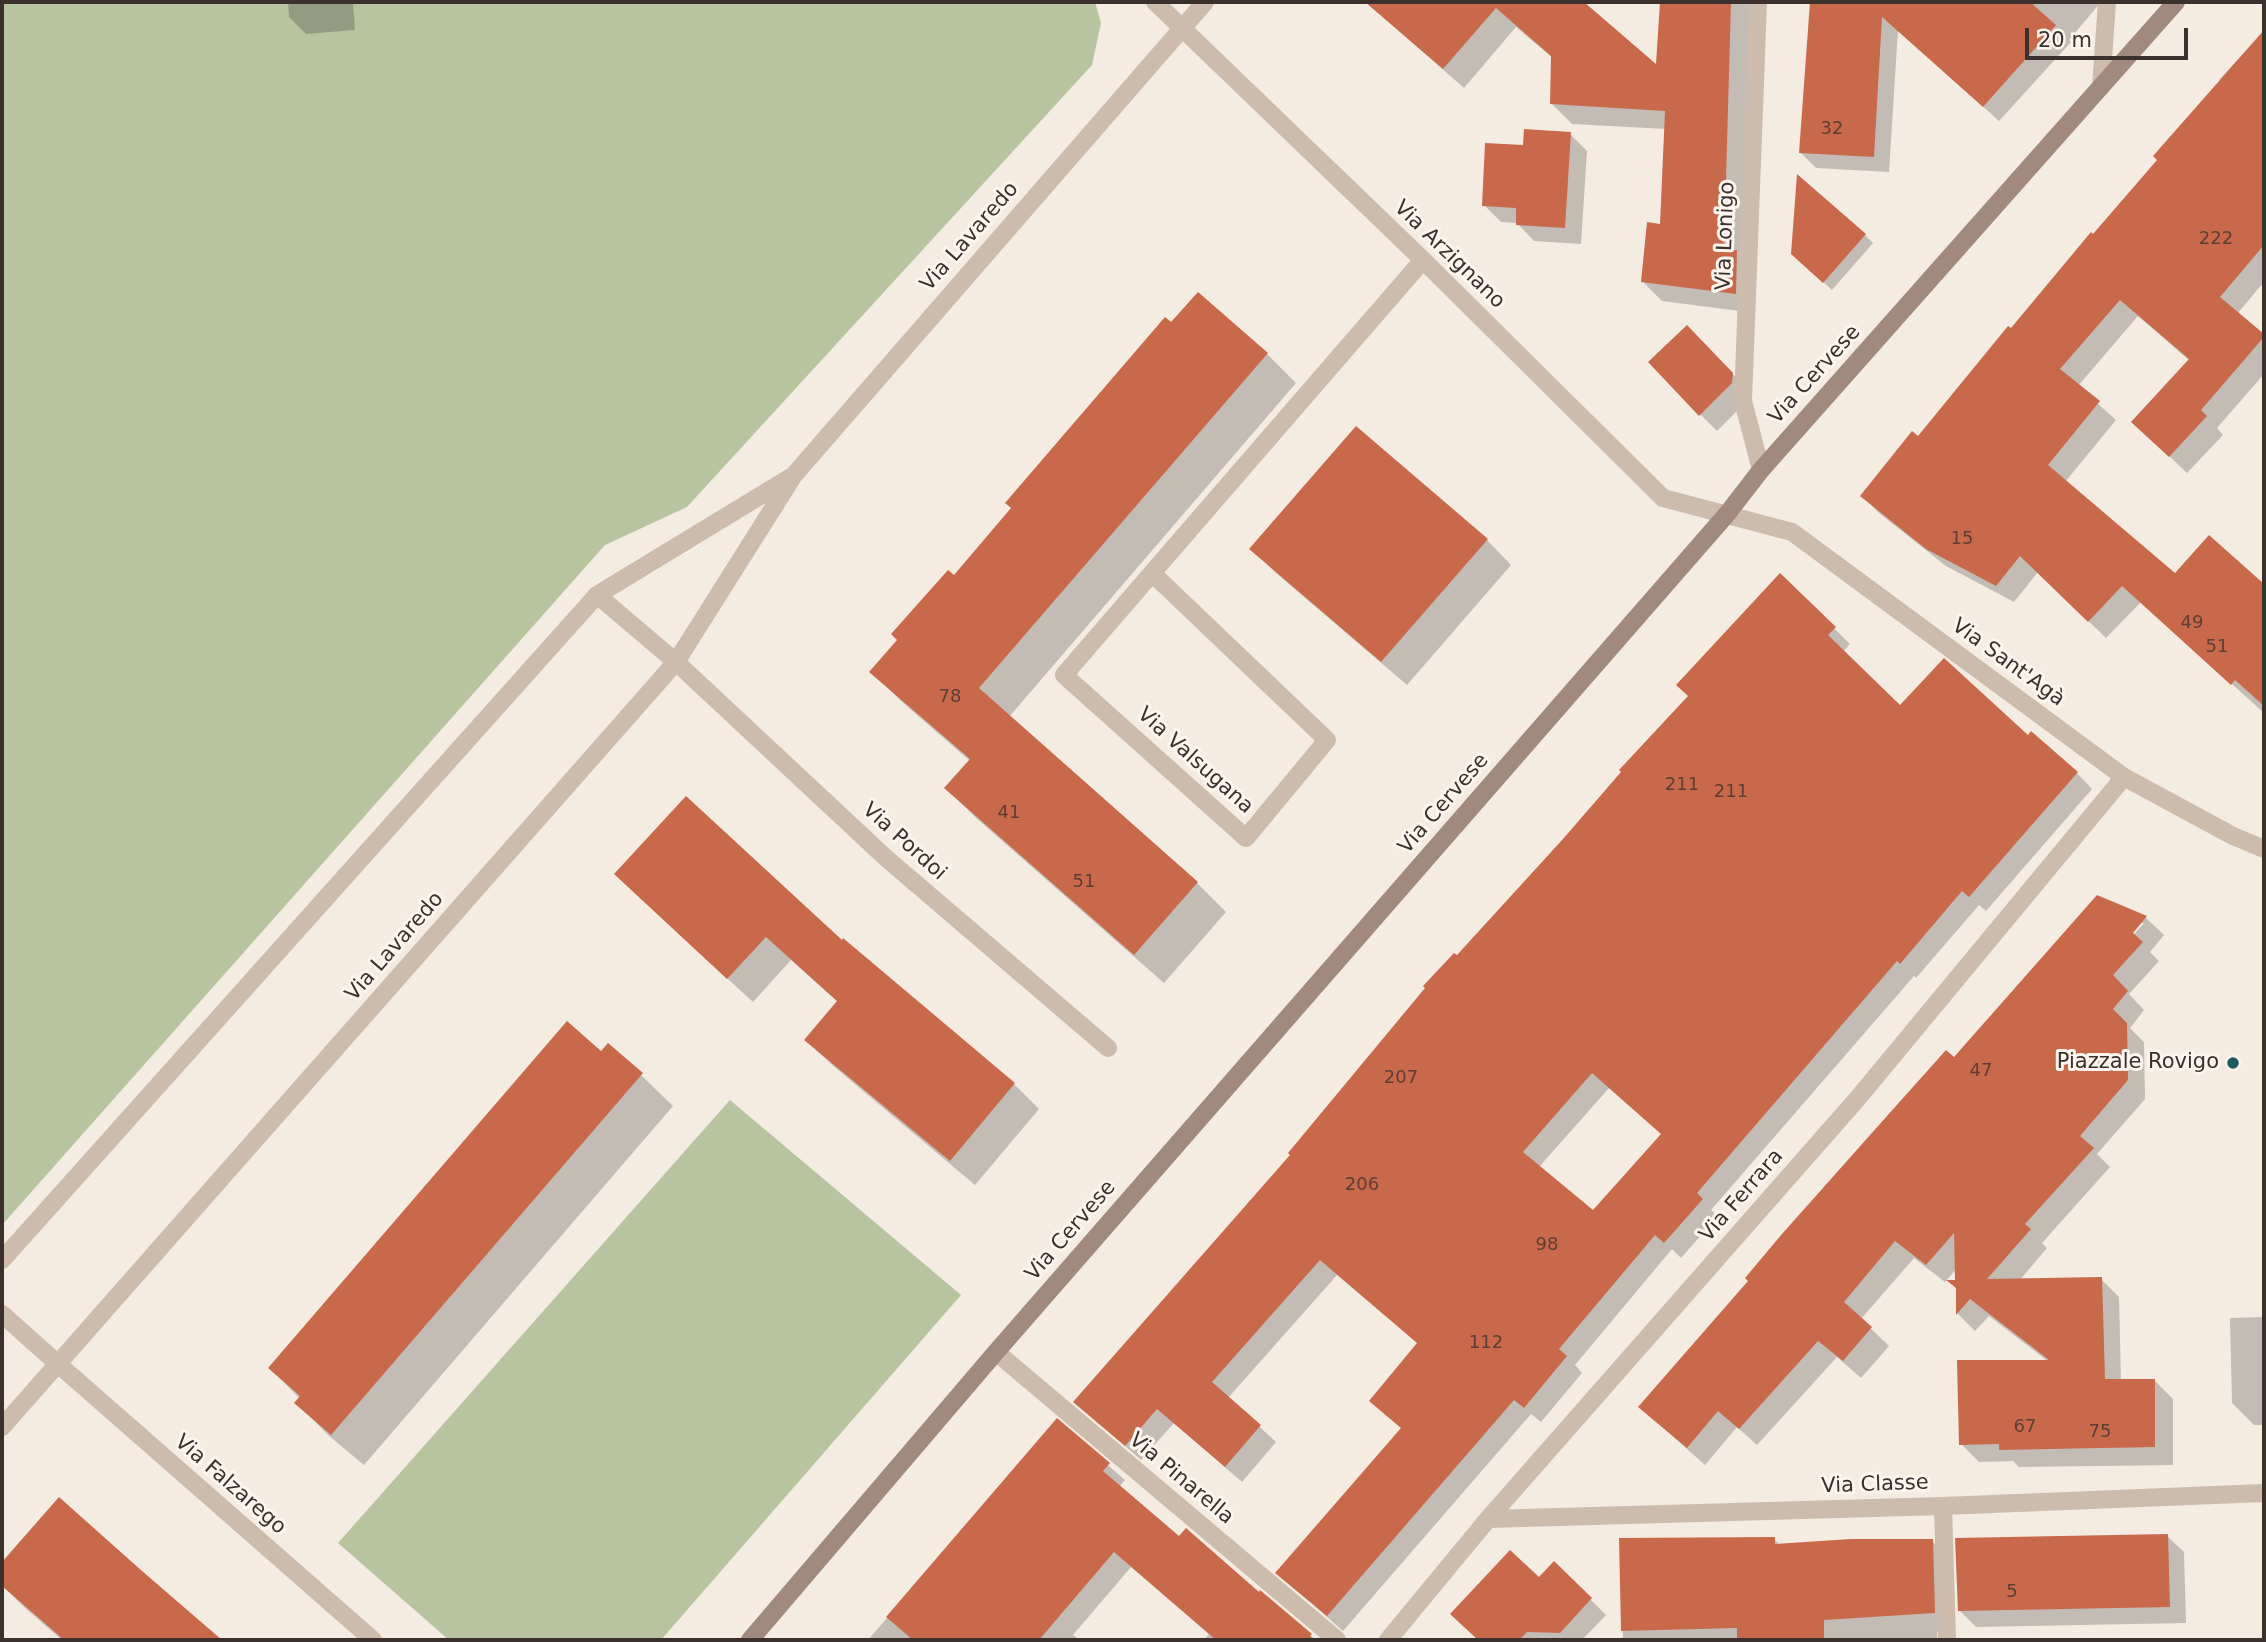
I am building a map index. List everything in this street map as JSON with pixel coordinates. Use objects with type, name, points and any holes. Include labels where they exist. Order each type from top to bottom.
[{"type":"main road","name":"Via Cervese","points":[[750,1640],[996,1352],[1727,514],[1761,470],[2176,2]]},
{"type":"street","name":"Via Arzignano","points":[[1155,2],[1181,30],[1423,260],[1663,498],[1727,514]]},
{"type":"street","name":"Via Lavaredo","points":[[2,1427],[676,662],[794,475],[1206,2]]},
{"type":"street","name":"Via Lonigo","points":[[1758,2],[1743,401],[1761,470]]},
{"type":"street","points":[[2101,87],[2107,2]]},
{"type":"street","name":"Via Valsugana","points":[[1152,573],[1327,740],[1246,838],[1064,675],[1152,573],[1423,260]]},
{"type":"street","name":"Via Lavaredo","points":[[2,1260],[597,595],[794,475]]},
{"type":"street","name":"Via Sant'Agà","points":[[1727,514],[1791,532],[2124,777],[2232,836],[2264,849]]},
{"type":"street","name":"Via Pordoi","points":[[597,595],[676,662],[886,858],[1108,1048]]},
{"type":"street","name":"Via Ferrara","points":[[1388,1640],[1488,1519],[1858,1098],[2124,777]]},
{"type":"street","name":"Via Falzarego","points":[[2,1314],[373,1640]]},
{"type":"street","name":"Via Pinarella","points":[[996,1352],[1337,1640]]},
{"type":"street","name":"Via Classe","points":[[1488,1519],[1943,1506],[2264,1493]]},
{"type":"street","points":[[1943,1506],[1947,1640]]},
{"type":"green space","points":[[2,2],[1095,2],[1101,23],[1092,65],[687,507],[605,545],[2,1225]]},
{"type":"green space","points":[[730,1100],[961,1295],[661,1640],[449,1640],[338,1543]]},
{"type":"building","points":[[1365,2],[1584,2],[1656,64],[1660,2],[1731,2],[1724,250],[1737,250],[1736,294],[1641,282],[1647,222],[1660,224],[1665,111],[1550,104],[1551,56],[1496,8],[1443,69]]},
{"type":"building","points":[[1810,2],[2030,2],[2056,25],[1983,107],[1882,17],[1874,157],[1799,153]]},
{"type":"building","points":[[2264,30],[2264,245],[2220,297],[2264,334],[2264,337],[2201,410],[2207,416],[2169,457],[2131,422],[2189,359],[2120,300],[2060,369],[2100,401],[2048,465],[2175,573],[2209,535],[2264,584],[2264,706],[2235,680],[2231,685],[2122,586],[2088,622],[2020,556],[1996,586],[1926,549],[1860,496],[1912,431],[1918,436],[2008,326],[2011,328],[2091,232],[2093,234],[2157,160],[2153,156]]},
{"type":"building","points":[[1524,129],[1571,132],[1565,228],[1516,225],[1516,208],[1482,206],[1485,143],[1523,145]]},
{"type":"building","points":[[1797,174],[1866,234],[1823,283],[1791,254]]},
{"type":"building","points":[[1198,292],[1268,353],[979,688],[1198,882],[1134,955],[944,788],[970,759],[869,672],[897,640],[891,634],[948,570],[954,575],[1011,508],[1005,503],[1165,317],[1171,322]]},
{"type":"building","points":[[1687,325],[1733,373],[1732,383],[1699,416],[1648,362]]},
{"type":"building","points":[[1356,426],[1488,539],[1381,662],[1249,549]]},
{"type":"building","points":[[1780,573],[1836,627],[1828,635],[1900,705],[1944,658],[2028,735],[2031,731],[2078,772],[1969,897],[1962,891],[1900,964],[1897,961],[1697,1193],[1703,1199],[1664,1243],[1655,1235],[1559,1349],[1567,1356],[1524,1408],[1514,1400],[1327,1616],[1275,1573],[1401,1428],[1369,1401],[1417,1343],[1320,1260],[1212,1382],[1261,1425],[1225,1467],[1157,1409],[1125,1446],[1073,1402],[1290,1155],[1288,1153],[1425,988],[1423,986],[1454,953],[1457,955],[1563,839],[1621,772],[1619,770],[1688,696],[1676,685]],"holes":[[[1592,1073],[1661,1134],[1593,1210],[1523,1152]]]},
{"type":"building","points":[[686,796],[842,940],[843,938],[1015,1083],[950,1161],[804,1040],[837,1001],[766,937],[727,979],[614,874]]},
{"type":"building","points":[[2097,895],[2147,916],[2133,933],[2143,942],[2113,975],[2128,991],[2113,1009],[2127,1023],[2128,1080],[2080,1136],[2094,1148],[2025,1224],[2031,1229],[1987,1279],[2102,1277],[2105,1379],[2155,1379],[2155,1447],[1999,1450],[1999,1444],[1959,1445],[1957,1360],[2049,1360],[1970,1299],[1956,1315],[1956,1288],[1946,1280],[1955,1280],[1954,1233],[1926,1265],[1895,1241],[1844,1302],[1872,1327],[1843,1361],[1818,1341],[1739,1429],[1718,1411],[1687,1448],[1638,1407],[1748,1281],[1745,1278],[1782,1234],[1946,1050],[1954,1057]]},
{"type":"building","points":[[567,1021],[601,1051],[608,1043],[643,1073],[331,1435],[294,1403],[300,1396],[268,1368]]},
{"type":"building","points":[[1057,1418],[1110,1463],[1103,1471],[1179,1536],[1186,1528],[1312,1634],[1310,1636],[1314,1640],[1216,1640],[1114,1552],[1039,1640],[913,1640],[886,1617]]},
{"type":"building","points":[[59,1497],[222,1640],[64,1640],[2,1586],[2,1562]]},
{"type":"building","points":[[2168,1534],[2170,1607],[1958,1611],[1955,1538]]},
{"type":"building","points":[[1775,1537],[1775,1544],[1851,1539],[1933,1539],[1935,1613],[1824,1620],[1824,1640],[1737,1640],[1737,1628],[1621,1631],[1619,1538]]},
{"type":"building","points":[[1510,1550],[1539,1577],[1554,1561],[1592,1598],[1560,1633],[1527,1632],[1519,1640],[1478,1640],[1450,1614]]},
{"type":"place","name":"Piazzale Rovigo","points":[[2233,1063]]}]
